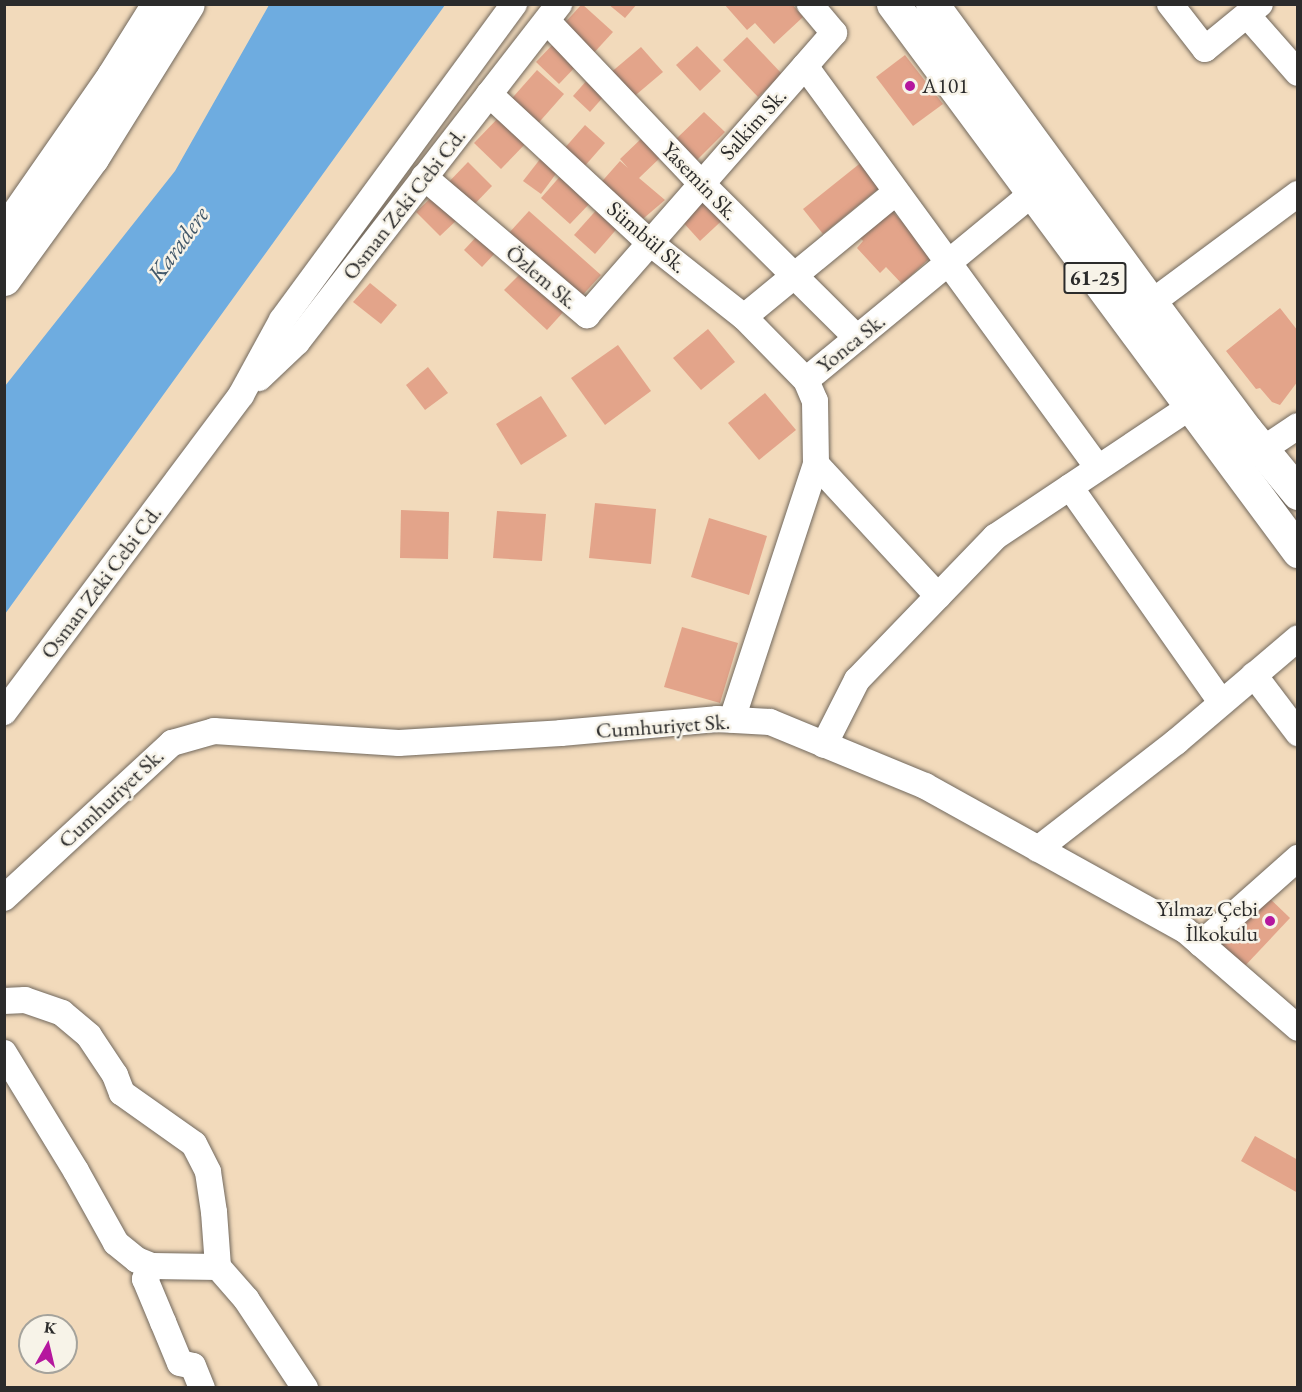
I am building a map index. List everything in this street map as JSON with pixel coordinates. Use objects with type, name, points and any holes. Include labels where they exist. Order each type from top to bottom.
[{"type":"main road","points":[[4,233],[112,76],[158,4]]},
{"type":"main road","points":[[4,279],[92,158],[188,4]]},
{"type":"main road","name":"61-25","points":[[893,4],[1032,195],[1298,551]]},
{"type":"main road","name":"61-25","points":[[932,4],[1151,303],[1262,450],[1298,493]]},
{"type":"street","name":"Osman Zeki Cebi Cd.","points":[[4,712],[241,395],[282,320],[514,4]]},
{"type":"street","name":"Salkim Sk.","points":[[649,242],[834,33],[810,4]]},
{"type":"street","points":[[1170,4],[1205,49],[1254,10],[1298,73]]},
{"type":"street","name":"Osman Zeki Cebi Cd.","points":[[241,395],[297,342],[553,13]]},
{"type":"street","name":"Yasemin Sk.","points":[[553,13],[701,183],[857,338]]},
{"type":"street","points":[[805,66],[1098,468]]},
{"type":"street","name":"Sümbül Sk.","points":[[489,94],[649,242],[744,317],[806,380]]},
{"type":"street","name":"Özlem Sk.","points":[[424,177],[587,315],[649,242]]},
{"type":"street","points":[[744,317],[896,192]]},
{"type":"street","points":[[1151,303],[1298,194]]},
{"type":"street","name":"Yonca Sk.","points":[[732,720],[816,464],[815,401],[806,380],[1032,195]]},
{"type":"street","points":[[824,745],[857,680],[995,537],[1190,406]]},
{"type":"street","points":[[1262,450],[1298,426]]},
{"type":"street","points":[[816,464],[938,596]]},
{"type":"street","points":[[1070,487],[1221,702]]},
{"type":"street","points":[[1038,849],[1298,638]]},
{"type":"street","points":[[1254,675],[1298,733]]},
{"type":"street","name":"Cumhuriyet Sk.","points":[[4,898],[171,743],[214,731],[399,743],[732,720],[770,722],[925,786],[1185,930],[1298,1028]]},
{"type":"street","points":[[1201,944],[1298,858]]},
{"type":"street","points":[[4,1001],[25,1000],[62,1013],[89,1036],[115,1075],[122,1093],[194,1144],[208,1172],[218,1267],[246,1299],[305,1388]]},
{"type":"street","points":[[4,1053],[76,1171],[116,1243],[136,1260],[152,1266],[218,1267]]},
{"type":"street","points":[[152,1266],[145,1278],[162,1322],[180,1363],[193,1366],[202,1388]]},
{"type":"water","name":"Karadere","points":[[269,5],[445,5],[5,614],[5,386],[175,171]]},
{"type":"building","points":[[582,4],[613,32],[591,56],[561,27]]},
{"type":"building","points":[[608,4],[637,4],[625,18]]},
{"type":"building","points":[[724,4],[792,4],[803,17],[774,44],[755,23],[747,30]]},
{"type":"building","points":[[747,37],[782,74],[758,97],[723,60]]},
{"type":"building","points":[[556,41],[579,63],[559,84],[536,62]]},
{"type":"building","points":[[697,46],[721,71],[700,91],[676,65]]},
{"type":"building","points":[[641,47],[663,72],[631,99],[609,74]]},
{"type":"building","points":[[905,55],[943,104],[913,126],[876,77]]},
{"type":"building","points":[[537,70],[564,94],[534,128],[507,104]]},
{"type":"building","points":[[595,71],[612,87],[590,112],[573,96]]},
{"type":"building","points":[[704,112],[725,132],[696,161],[675,140]]},
{"type":"building","points":[[501,115],[528,141],[501,169],[474,143]]},
{"type":"building","points":[[585,125],[605,143],[583,168],[563,150]]},
{"type":"building","points":[[644,136],[663,155],[639,178],[665,200],[637,224],[597,187],[620,161],[628,168],[620,159]]},
{"type":"building","points":[[544,154],[561,167],[541,194],[523,181]]},
{"type":"building","points":[[863,161],[883,185],[823,234],[803,209]]},
{"type":"building","points":[[468,162],[492,186],[467,212],[443,188]]},
{"type":"building","points":[[563,173],[593,200],[570,224],[541,198]]},
{"type":"building","points":[[710,192],[730,213],[700,241],[681,220]]},
{"type":"building","points":[[436,193],[460,217],[440,236],[416,212]]},
{"type":"building","points":[[881,199],[933,255],[902,284],[886,267],[880,273],[857,248],[863,241],[850,227]]},
{"type":"building","points":[[600,206],[621,224],[595,254],[574,235]]},
{"type":"building","points":[[529,211],[601,275],[579,299],[508,234]]},
{"type":"building","points":[[479,234],[497,251],[482,267],[464,250]]},
{"type":"building","points":[[524,270],[566,309],[547,330],[504,290]]},
{"type":"building","points":[[370,283],[397,305],[381,324],[353,302]]},
{"type":"building","points":[[1280,308],[1298,331],[1298,381],[1280,405],[1272,402],[1260,388],[1256,389],[1226,351]]},
{"type":"building","points":[[708,329],[735,362],[701,390],[673,358]]},
{"type":"building","points":[[618,345],[651,391],[605,425],[571,378]]},
{"type":"building","points":[[428,367],[448,393],[425,410],[406,385]]},
{"type":"building","points":[[765,393],[796,430],[759,460],[728,423]]},
{"type":"building","points":[[541,396],[567,436],[521,465],[496,424]]},
{"type":"building","points":[[595,503],[656,509],[651,564],[589,558]]},
{"type":"building","points":[[401,510],[449,512],[448,559],[400,558]]},
{"type":"building","points":[[497,511],[546,514],[542,561],[493,558]]},
{"type":"building","points":[[709,518],[767,536],[749,595],[691,577]]},
{"type":"building","points":[[682,627],[738,643],[720,703],[664,687]]},
{"type":"building","points":[[1267,896],[1290,918],[1242,969],[1218,947]]},
{"type":"building","points":[[1255,1136],[1298,1160],[1298,1193],[1241,1161]]},
{"type":"place","name":"A101","points":[[910,86]]},
{"type":"place","name":"Yılmaz Çebi İlkokulu","points":[[1270,921]]}]
